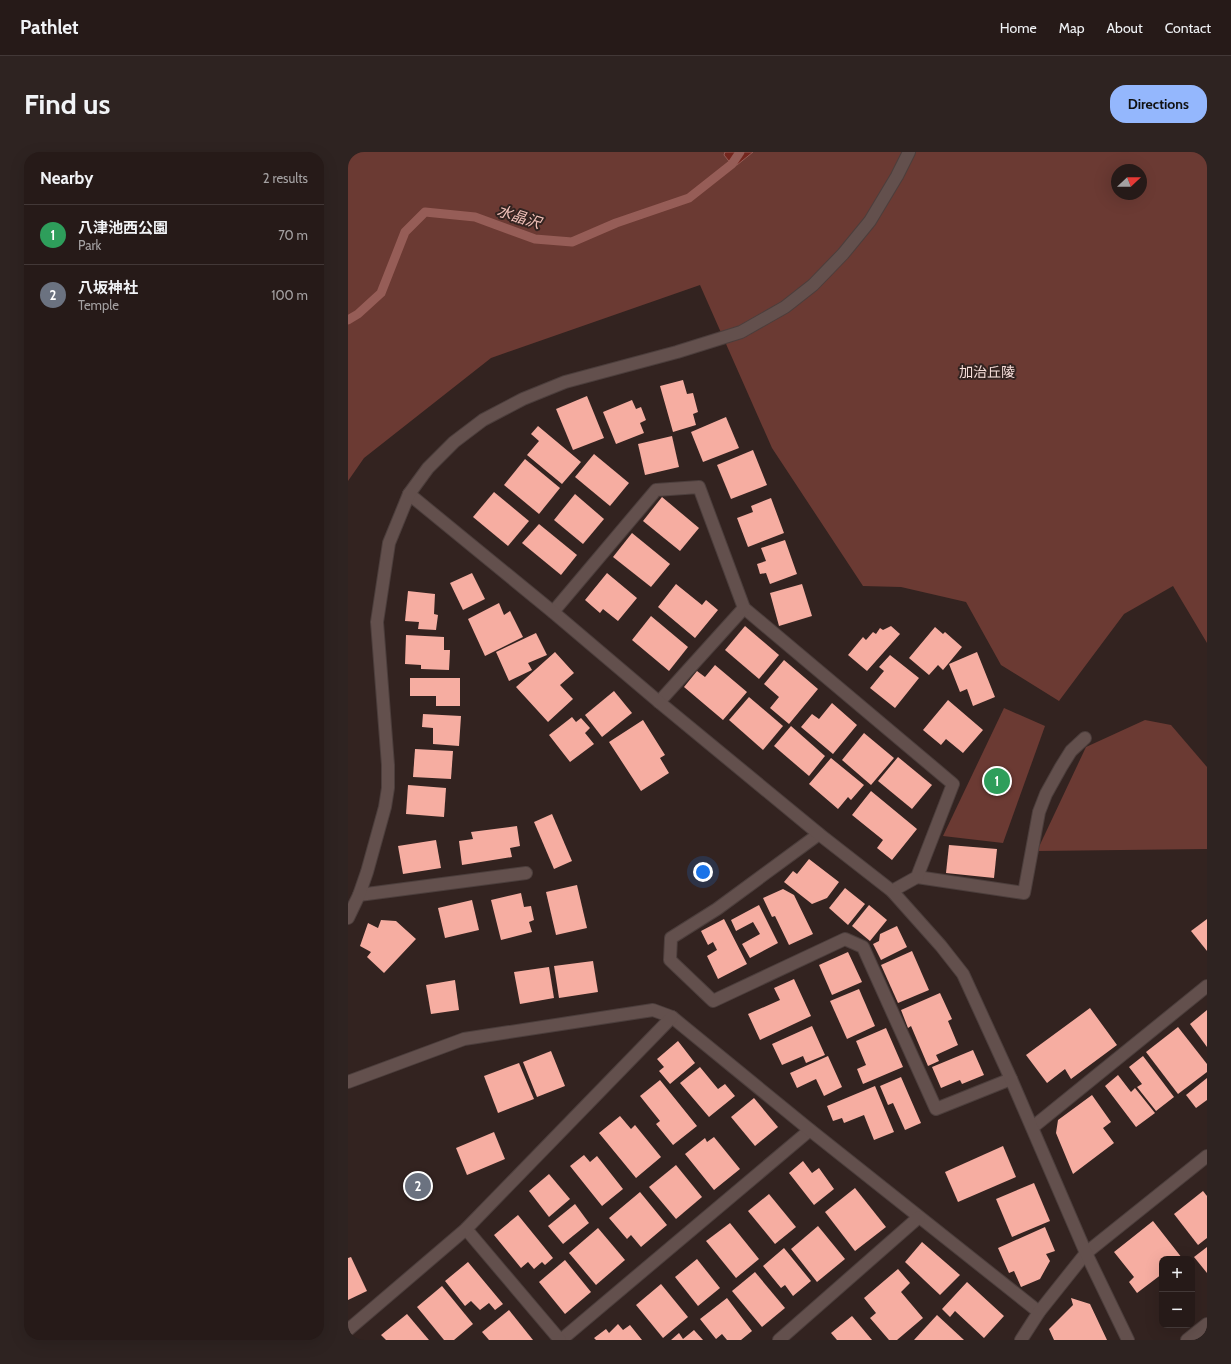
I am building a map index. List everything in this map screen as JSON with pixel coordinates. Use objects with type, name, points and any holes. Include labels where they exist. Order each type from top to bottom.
[{"type":"street","points":[[348,918],[359,895],[385,807],[388,788],[388,765],[377,622],[389,543],[409,494],[428,468],[454,442],[482,420],[523,399],[565,382],[677,352],[741,332],[785,307],[813,285],[843,254],[870,221],[897,176],[909,152]]},
{"type":"street","points":[[553,612],[656,490],[699,487],[744,608],[953,784],[917,877]]},
{"type":"street","points":[[409,494],[819,834],[892,891],[941,946],[963,974],[1012,1079],[1086,1253],[1128,1340]]},
{"type":"street","points":[[659,702],[744,608]]},
{"type":"street","points":[[892,891],[917,877],[1024,893],[1039,812],[1046,794],[1061,767],[1071,751],[1084,738]]},
{"type":"street","points":[[819,834],[717,909],[670,938],[670,960],[713,1001],[846,939],[863,947],[936,1109],[1012,1079]]},
{"type":"street","points":[[359,895],[526,873]]},
{"type":"street","points":[[1033,1127],[1207,986]]},
{"type":"street","points":[[348,1082],[464,1039],[653,1010],[672,1017],[810,1130],[1039,1312]]},
{"type":"street","points":[[348,1330],[466,1229],[672,1017]]},
{"type":"street","points":[[466,1229],[560,1340],[810,1130]]},
{"type":"street","points":[[1021,1340],[1039,1312],[1086,1253],[1207,1156]]},
{"type":"street","points":[[779,1340],[919,1217]]},
{"type":"street","points":[[1187,1340],[1207,1324]]},
{"type":"green space","name":"加治丘陵","points":[[348,152],[1207,152],[1207,643],[1173,586],[1124,614],[1059,701],[1001,665],[966,602],[901,587],[863,586],[772,448],[700,285],[491,358],[364,458],[348,481]]},
{"type":"green space","points":[[1004,708],[1045,726],[1003,843],[943,836]]},
{"type":"green space","points":[[1145,720],[1171,725],[1207,767],[1207,849],[1037,851],[1086,747]]},
{"type":"shaded area","points":[[725,152],[753,152],[737,165],[732,165],[724,155]]},
{"type":"building","points":[[683,380],[687,394],[693,393],[698,412],[693,414],[696,425],[673,432],[660,386]]},
{"type":"building","points":[[587,396],[604,438],[573,450],[556,409]]},
{"type":"building","points":[[632,400],[636,409],[641,407],[646,420],[640,423],[644,433],[616,444],[603,412]]},
{"type":"building","points":[[726,417],[739,448],[703,462],[691,432]]},
{"type":"building","points":[[538,426],[581,462],[562,484],[527,455],[539,441],[531,434]]},
{"type":"building","points":[[672,436],[679,467],[645,475],[638,444]]},
{"type":"building","points":[[753,450],[767,485],[731,499],[717,465]]},
{"type":"building","points":[[594,454],[629,483],[610,506],[575,477]]},
{"type":"building","points":[[525,459],[560,488],[539,514],[504,485]]},
{"type":"building","points":[[494,492],[529,521],[508,546],[473,517]]},
{"type":"building","points":[[575,494],[604,519],[583,544],[554,520]]},
{"type":"building","points":[[662,497],[699,528],[680,551],[643,521]]},
{"type":"building","points":[[771,498],[784,533],[748,547],[737,518],[753,512],[751,506]]},
{"type":"building","points":[[539,524],[577,555],[561,575],[522,543]]},
{"type":"building","points":[[632,533],[670,564],[651,587],[613,557]]},
{"type":"building","points":[[785,540],[797,574],[770,584],[766,573],[760,574],[757,564],[766,561],[761,548]]},
{"type":"building","points":[[472,573],[485,599],[463,610],[450,583]]},
{"type":"building","points":[[607,573],[637,598],[618,621],[603,609],[600,613],[585,600]]},
{"type":"building","points":[[676,584],[702,605],[706,600],[718,610],[695,638],[658,607]]},
{"type":"building","points":[[802,584],[812,616],[779,626],[770,593]]},
{"type":"building","points":[[408,591],[435,594],[434,614],[438,615],[436,630],[418,629],[419,622],[405,621]]},
{"type":"building","points":[[499,603],[504,615],[510,611],[523,637],[485,656],[468,619]]},
{"type":"building","points":[[651,616],[688,647],[669,671],[632,640]]},
{"type":"building","points":[[745,626],[779,655],[759,679],[725,650]]},
{"type":"building","points":[[891,626],[900,634],[867,671],[848,655],[863,637],[866,640],[873,632],[876,634],[880,628],[883,630]]},
{"type":"building","points":[[935,627],[943,634],[945,632],[962,647],[943,670],[938,665],[929,675],[909,658]]},
{"type":"building","points":[[536,633],[547,655],[528,663],[532,670],[509,681],[496,652]]},
{"type":"building","points":[[406,635],[444,637],[444,650],[450,650],[449,670],[421,669],[421,665],[405,664]]},
{"type":"building","points":[[555,652],[574,673],[560,685],[573,699],[548,722],[516,687]]},
{"type":"building","points":[[977,652],[995,697],[973,706],[967,689],[960,692],[949,664]]},
{"type":"building","points":[[890,655],[919,678],[895,708],[870,688],[884,671],[879,667]]},
{"type":"building","points":[[784,660],[818,689],[789,724],[770,708],[779,697],[764,684]]},
{"type":"building","points":[[715,665],[747,692],[723,720],[684,687],[697,671],[705,677]]},
{"type":"building","points":[[410,678],[460,678],[460,706],[436,706],[436,696],[410,696]]},
{"type":"building","points":[[614,691],[632,713],[602,737],[585,715]]},
{"type":"building","points":[[749,697],[783,726],[763,750],[729,720]]},
{"type":"building","points":[[948,700],[983,730],[963,753],[946,739],[941,745],[923,730]]},
{"type":"building","points":[[832,703],[857,725],[833,754],[801,727],[812,714],[819,719]]},
{"type":"building","points":[[423,714],[461,716],[459,746],[433,744],[433,728],[422,727]]},
{"type":"building","points":[[572,717],[576,722],[581,718],[590,728],[585,733],[594,744],[570,762],[549,735]]},
{"type":"building","points":[[643,720],[665,755],[660,758],[669,773],[641,791],[609,742]]},
{"type":"building","points":[[791,726],[825,756],[809,776],[774,746]]},
{"type":"building","points":[[864,733],[894,758],[871,785],[842,760]]},
{"type":"building","points":[[415,749],[453,751],[451,779],[413,777]]},
{"type":"building","points":[[898,757],[932,785],[912,809],[878,781]]},
{"type":"building","points":[[831,758],[864,785],[851,800],[848,797],[838,809],[809,784]]},
{"type":"building","points":[[408,785],[446,788],[444,817],[406,814]]},
{"type":"building","points":[[871,791],[917,829],[892,860],[877,848],[883,840],[852,815]]},
{"type":"building","points":[[552,814],[572,861],[554,869],[534,822]]},
{"type":"building","points":[[517,826],[520,846],[510,848],[512,857],[462,865],[459,841],[473,839],[471,832]]},
{"type":"building","points":[[436,840],[441,868],[403,874],[398,846]]},
{"type":"building","points":[[949,845],[997,849],[994,878],[946,873]]},
{"type":"building","points":[[809,859],[839,882],[827,898],[812,904],[784,882],[793,871],[797,874]]},
{"type":"building","points":[[577,885],[587,928],[556,935],[546,892]]},
{"type":"building","points":[[845,888],[865,904],[848,925],[829,908]]},
{"type":"building","points":[[783,889],[794,895],[813,934],[789,945],[775,916],[772,917],[763,898]]},
{"type":"building","points":[[521,893],[524,907],[531,906],[534,920],[529,922],[532,932],[501,940],[491,900]]},
{"type":"building","points":[[472,900],[479,930],[445,938],[438,908]]},
{"type":"building","points":[[759,905],[778,943],[750,958],[742,944],[760,934],[753,922],[736,931],[731,920]]},
{"type":"building","points":[[869,905],[887,920],[870,941],[852,926]]},
{"type":"building","points":[[724,919],[747,964],[718,979],[707,956],[717,950],[713,942],[708,945],[701,931]]},
{"type":"building","points":[[1207,919],[1207,951],[1191,931]]},
{"type":"building","points":[[381,920],[396,921],[416,939],[384,973],[367,957],[371,952],[360,946],[368,923],[378,928]]},
{"type":"building","points":[[897,926],[907,947],[881,960],[873,944],[879,941],[880,934]]},
{"type":"building","points":[[912,951],[929,990],[898,1003],[881,965]]},
{"type":"building","points":[[848,952],[862,982],[832,995],[819,965]]},
{"type":"building","points":[[593,961],[598,992],[559,998],[554,966]]},
{"type":"building","points":[[549,967],[554,998],[520,1004],[514,972]]},
{"type":"building","points":[[794,979],[811,1016],[760,1040],[748,1014],[780,1000],[774,988]]},
{"type":"building","points":[[455,980],[459,1010],[431,1014],[426,985]]},
{"type":"building","points":[[859,989],[875,1026],[847,1039],[830,1001]]},
{"type":"building","points":[[940,993],[952,1019],[948,1021],[958,1045],[936,1055],[939,1061],[928,1066],[911,1026],[908,1028],[901,1010]]},
{"type":"building","points":[[1090,1008],[1117,1045],[1071,1079],[1065,1069],[1047,1083],[1026,1055]]},
{"type":"building","points":[[1207,1010],[1207,1047],[1190,1024]]},
{"type":"building","points":[[812,1026],[825,1055],[806,1063],[803,1056],[782,1065],[772,1044]]},
{"type":"building","points":[[1178,1027],[1207,1064],[1207,1072],[1178,1094],[1146,1052]]},
{"type":"building","points":[[886,1028],[903,1067],[863,1084],[857,1069],[866,1065],[856,1041]]},
{"type":"building","points":[[678,1041],[695,1063],[670,1084],[659,1071],[664,1067],[657,1059]]},
{"type":"building","points":[[973,1050],[984,1075],[962,1084],[960,1080],[941,1088],[932,1067]]},
{"type":"building","points":[[551,1051],[565,1086],[537,1097],[523,1062]]},
{"type":"building","points":[[828,1056],[842,1087],[824,1096],[816,1079],[797,1088],[790,1073]]},
{"type":"building","points":[[1143,1056],[1174,1097],[1156,1111],[1137,1087],[1142,1084],[1129,1067]]},
{"type":"building","points":[[519,1063],[534,1099],[498,1113],[484,1076]]},
{"type":"building","points":[[700,1067],[718,1089],[725,1084],[735,1096],[709,1117],[680,1083]]},
{"type":"building","points":[[1118,1075],[1131,1092],[1135,1088],[1155,1113],[1136,1127],[1105,1086]]},
{"type":"building","points":[[901,1077],[921,1123],[905,1130],[893,1103],[888,1105],[880,1086]]},
{"type":"building","points":[[1207,1078],[1207,1100],[1196,1108],[1186,1095]]},
{"type":"building","points":[[660,1080],[697,1126],[673,1145],[656,1124],[660,1121],[640,1096]]},
{"type":"building","points":[[875,1086],[894,1132],[874,1140],[864,1115],[844,1123],[842,1118],[833,1121],[827,1106]]},
{"type":"building","points":[[1092,1095],[1111,1122],[1103,1128],[1114,1143],[1073,1174],[1056,1133],[1058,1120]]},
{"type":"building","points":[[754,1098],[778,1127],[755,1146],[731,1117]]},
{"type":"building","points":[[620,1116],[631,1129],[635,1125],[661,1157],[636,1178],[599,1133]]},
{"type":"building","points":[[494,1132],[505,1159],[467,1175],[456,1148]]},
{"type":"building","points":[[714,1137],[740,1169],[714,1190],[685,1154],[705,1138],[707,1142]]},
{"type":"building","points":[[1003,1146],[1016,1177],[958,1202],[945,1172]]},
{"type":"building","points":[[584,1155],[590,1162],[597,1156],[623,1189],[602,1206],[570,1166]]},
{"type":"building","points":[[803,1161],[812,1173],[819,1168],[834,1189],[814,1205],[789,1173]]},
{"type":"building","points":[[676,1165],[702,1197],[676,1219],[649,1187]]},
{"type":"building","points":[[549,1174],[570,1199],[549,1217],[529,1191]]},
{"type":"building","points":[[1034,1183],[1050,1221],[1012,1237],[996,1199]]},
{"type":"building","points":[[855,1188],[886,1227],[855,1251],[825,1212]]},
{"type":"building","points":[[1203,1191],[1207,1196],[1207,1238],[1198,1245],[1174,1214]]},
{"type":"building","points":[[640,1192],[667,1225],[641,1247],[631,1235],[627,1239],[609,1218]]},
{"type":"building","points":[[769,1194],[796,1227],[775,1244],[748,1211]]},
{"type":"building","points":[[575,1204],[589,1223],[563,1244],[548,1226]]},
{"type":"building","points":[[518,1215],[553,1258],[545,1265],[542,1262],[534,1269],[528,1262],[521,1268],[494,1235]]},
{"type":"building","points":[[1153,1221],[1180,1256],[1159,1256],[1159,1276],[1137,1293],[1129,1282],[1134,1277],[1114,1252]]},
{"type":"building","points":[[730,1223],[759,1259],[736,1278],[706,1241]]},
{"type":"building","points":[[818,1226],[845,1259],[817,1282],[791,1249]]},
{"type":"building","points":[[1045,1227],[1055,1251],[1046,1254],[1050,1261],[1040,1279],[1021,1287],[1014,1271],[1009,1273],[998,1248]]},
{"type":"building","points":[[598,1228],[625,1260],[596,1285],[569,1253]]},
{"type":"building","points":[[922,1242],[960,1275],[940,1295],[905,1262]]},
{"type":"building","points":[[1207,1247],[1207,1273],[1195,1258],[1195,1256]]},
{"type":"building","points":[[784,1248],[811,1281],[793,1296],[785,1285],[781,1288],[763,1266]]},
{"type":"building","points":[[351,1257],[367,1291],[348,1300],[348,1258]]},
{"type":"building","points":[[697,1259],[720,1288],[698,1306],[675,1277]]},
{"type":"building","points":[[565,1260],[591,1292],[565,1314],[539,1282]]},
{"type":"building","points":[[468,1262],[503,1304],[495,1310],[489,1303],[480,1310],[471,1301],[465,1306],[445,1281]]},
{"type":"building","points":[[898,1269],[910,1283],[901,1292],[923,1318],[897,1340],[889,1340],[870,1318],[876,1313],[864,1298]]},
{"type":"building","points":[[755,1272],[785,1308],[762,1327],[732,1291]]},
{"type":"building","points":[[967,1282],[1004,1316],[984,1338],[955,1311],[950,1317],[942,1309]]},
{"type":"building","points":[[661,1284],[688,1317],[663,1338],[636,1305]]},
{"type":"building","points":[[442,1286],[473,1324],[454,1340],[444,1340],[417,1307]]},
{"type":"building","points":[[727,1298],[752,1331],[741,1340],[727,1340],[722,1334],[716,1339],[700,1319]]},
{"type":"building","points":[[1071,1298],[1090,1304],[1107,1340],[1054,1340],[1049,1329],[1073,1305]]},
{"type":"building","points":[[509,1310],[533,1340],[489,1340],[482,1332]]},
{"type":"building","points":[[407,1314],[429,1340],[386,1340],[381,1335]]},
{"type":"building","points":[[937,1315],[964,1340],[914,1340]]},
{"type":"building","points":[[852,1316],[872,1340],[837,1340],[831,1333]]},
{"type":"building","points":[[618,1324],[623,1330],[630,1325],[642,1340],[596,1340],[594,1338],[606,1329],[609,1333]]},
{"type":"building","points":[[694,1330],[703,1340],[671,1340],[679,1333],[683,1339]]},
{"type":"waterway","name":"水晶沢","points":[[348,320],[358,314],[381,293],[405,232],[425,212],[475,217],[535,239],[572,242],[616,223],[689,198],[732,164],[740,152]]},
{"type":"place","name":"八津池西公園","points":[[997,781]]},
{"type":"place","name":"八坂神社","points":[[418,1186]]}]
